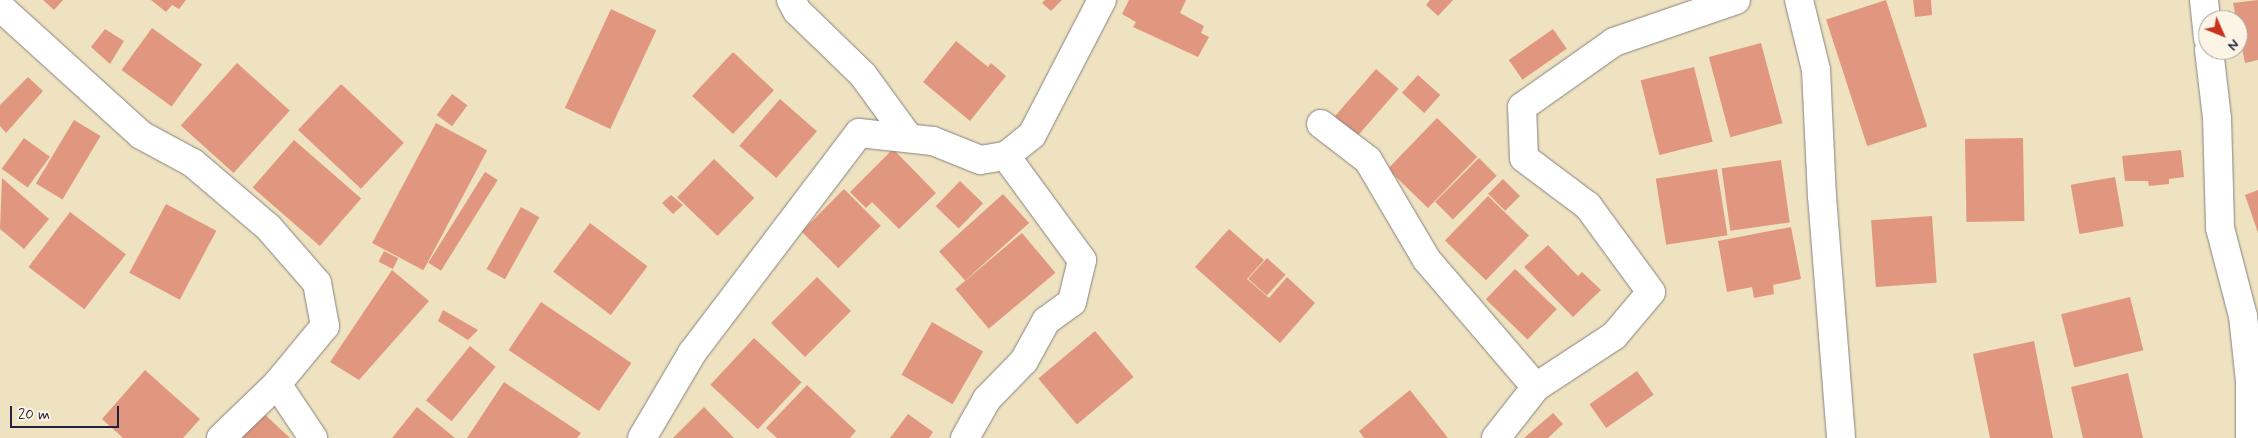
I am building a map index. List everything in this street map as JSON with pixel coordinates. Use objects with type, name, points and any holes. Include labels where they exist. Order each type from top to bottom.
[{"type":"street","points":[[790,0],[803,18],[863,75],[909,138]]},
{"type":"street","points":[[642,438],[692,353],[859,133],[933,141],[980,160],[1006,156],[1032,135],[1102,0]]},
{"type":"street","points":[[1496,438],[1536,387],[1614,336],[1651,292],[1588,206],[1524,158],[1522,107],[1614,42],[1736,0]]},
{"type":"street","points":[[1799,0],[1816,70],[1822,196],[1841,438]]},
{"type":"street","points":[[0,7],[141,135],[193,163],[269,228],[317,283],[325,326],[277,384],[220,438]]},
{"type":"street","points":[[2210,60],[2217,118],[2220,228],[2243,316],[2250,381],[2250,438]]},
{"type":"street","points":[[1321,124],[1368,160],[1426,260],[1536,387]]},
{"type":"street","points":[[966,438],[987,399],[1024,361],[1046,321],[1072,302],[1082,260],[1006,156]]},
{"type":"street","points":[[277,384],[313,438]]},
{"type":"building","points":[[43,0],[63,0],[54,10]]},
{"type":"building","points":[[151,0],[186,0],[179,9],[172,5],[166,12]]},
{"type":"building","points":[[1045,0],[1062,0],[1051,11],[1042,3]]},
{"type":"building","points":[[1129,0],[1186,0],[1180,13],[1204,26],[1201,33],[1209,37],[1198,57],[1133,27],[1136,22],[1122,14]]},
{"type":"building","points":[[1430,0],[1453,0],[1438,16],[1426,5]]},
{"type":"building","points":[[1886,0],[1927,126],[1867,146],[1826,19]]},
{"type":"building","points":[[1913,0],[1931,0],[1932,15],[1915,17]]},
{"type":"building","points":[[2258,0],[2258,60],[2245,63],[2244,60],[2248,60],[2248,10],[2234,10],[2233,3]]},
{"type":"building","points":[[611,9],[656,30],[610,129],[565,108]]},
{"type":"building","points":[[152,28],[202,64],[172,107],[121,70]]},
{"type":"building","points":[[105,29],[124,41],[110,64],[91,47]]},
{"type":"building","points":[[1553,29],[1567,49],[1523,80],[1509,60]]},
{"type":"building","points":[[956,41],[988,67],[991,63],[1006,76],[970,121],[923,82]]},
{"type":"building","points":[[1761,43],[1782,123],[1730,137],[1709,57]]},
{"type":"building","points":[[733,52],[774,90],[733,134],[692,96]]},
{"type":"building","points":[[237,63],[290,111],[234,173],[181,125]]},
{"type":"building","points":[[1694,67],[1713,142],[1659,155],[1641,80]]},
{"type":"building","points":[[1376,69],[1399,89],[1355,138],[1333,119]]},
{"type":"building","points":[[1418,75],[1440,95],[1424,113],[1402,93]]},
{"type":"building","points":[[28,77],[43,91],[6,133],[0,126],[0,105]]},
{"type":"building","points":[[341,84],[404,143],[361,189],[298,130]]},
{"type":"building","points":[[452,94],[467,105],[452,126],[437,115]]},
{"type":"building","points":[[780,99],[817,131],[776,178],[739,146]]},
{"type":"building","points":[[1437,118],[1477,157],[1428,208],[1388,169]]},
{"type":"building","points":[[74,120],[101,136],[62,199],[36,183]]},
{"type":"building","points":[[436,123],[487,150],[423,270],[372,243]]},
{"type":"building","points":[[24,138],[50,157],[28,188],[2,169]]},
{"type":"building","points":[[2023,138],[2024,221],[1966,222],[1965,139]]},
{"type":"building","points":[[294,140],[361,198],[320,246],[253,188]]},
{"type":"building","points":[[893,149],[936,193],[899,229],[872,202],[866,208],[850,192]]},
{"type":"building","points":[[2181,150],[2184,177],[2169,179],[2169,184],[2149,186],[2148,181],[2125,181],[2122,156]]},
{"type":"building","points":[[1479,158],[1497,176],[1453,220],[1435,202]]},
{"type":"building","points":[[714,159],[754,198],[717,236],[677,197]]},
{"type":"building","points":[[1781,160],[1790,222],[1730,231],[1722,168]]},
{"type":"building","points":[[1717,169],[1727,235],[1666,245],[1656,179]]},
{"type":"building","points":[[485,172],[498,180],[441,271],[428,263]]},
{"type":"building","points":[[2115,177],[2124,226],[2079,234],[2071,185]]},
{"type":"building","points":[[2,178],[49,219],[24,249],[0,229]]},
{"type":"building","points":[[1503,179],[1520,196],[1505,211],[1488,194]]},
{"type":"building","points":[[960,181],[983,203],[959,228],[936,206]]},
{"type":"building","points":[[844,189],[881,226],[838,268],[802,231]]},
{"type":"building","points":[[2258,190],[2258,233],[2245,195]]},
{"type":"building","points":[[1003,194],[1029,223],[965,281],[939,252]]},
{"type":"building","points":[[671,195],[683,205],[673,214],[662,203]]},
{"type":"building","points":[[1488,196],[1529,236],[1486,280],[1445,241]]},
{"type":"building","points":[[166,204],[216,231],[180,300],[129,273]]},
{"type":"building","points":[[521,207],[539,217],[505,279],[487,269]]},
{"type":"building","points":[[70,212],[126,254],[84,309],[28,267]]},
{"type":"building","points":[[1932,216],[1937,283],[1876,287],[1871,220]]},
{"type":"building","points":[[590,223],[648,266],[611,315],[553,272]]},
{"type":"building","points":[[1791,227],[1801,279],[1773,285],[1774,294],[1754,298],[1752,287],[1727,292],[1718,241]]},
{"type":"building","points":[[1229,229],[1264,260],[1247,279],[1269,298],[1287,277],[1315,303],[1280,343],[1195,267]]},
{"type":"building","points":[[1022,233],[1055,273],[989,329],[955,289]]},
{"type":"building","points":[[1548,245],[1578,276],[1582,272],[1601,290],[1573,317],[1524,267]]},
{"type":"building","points":[[384,251],[398,258],[393,269],[379,262]]},
{"type":"building","points":[[1267,258],[1286,275],[1267,296],[1248,279]]},
{"type":"building","points":[[1515,269],[1557,309],[1528,340],[1486,299]]},
{"type":"building","points":[[392,270],[429,301],[359,380],[330,362]]},
{"type":"building","points":[[817,277],[851,311],[805,357],[771,323]]},
{"type":"building","points":[[2130,297],[2143,350],[2074,368],[2061,314]]},
{"type":"building","points":[[541,302],[631,363],[599,411],[509,350]]},
{"type":"building","points":[[443,310],[478,330],[468,340],[438,321]]},
{"type":"building","points":[[932,322],[983,352],[953,404],[902,375]]},
{"type":"building","points":[[1095,331],[1134,377],[1077,425],[1038,379]]},
{"type":"building","points":[[754,338],[802,382],[758,429],[710,385]]},
{"type":"building","points":[[2034,341],[2053,438],[1990,438],[1973,354]]},
{"type":"building","points":[[470,346],[496,367],[452,421],[426,400]]},
{"type":"building","points":[[145,370],[200,419],[183,438],[123,438],[102,419]]},
{"type":"building","points":[[1637,371],[1654,395],[1606,428],[1589,404]]},
{"type":"building","points":[[2128,373],[2143,438],[2083,438],[2071,387]]},
{"type":"building","points":[[504,382],[581,433],[577,438],[467,438]]},
{"type":"building","points":[[807,385],[856,431],[850,438],[777,438],[766,428]]},
{"type":"building","points":[[1410,390],[1448,438],[1364,438],[1359,431]]},
{"type":"building","points":[[417,407],[455,438],[392,438]]},
{"type":"building","points":[[704,407],[734,438],[673,438]]},
{"type":"building","points":[[259,409],[290,438],[232,438]]},
{"type":"building","points":[[1553,413],[1563,424],[1548,438],[1524,438]]},
{"type":"building","points":[[908,414],[933,432],[929,438],[890,438]]}]
